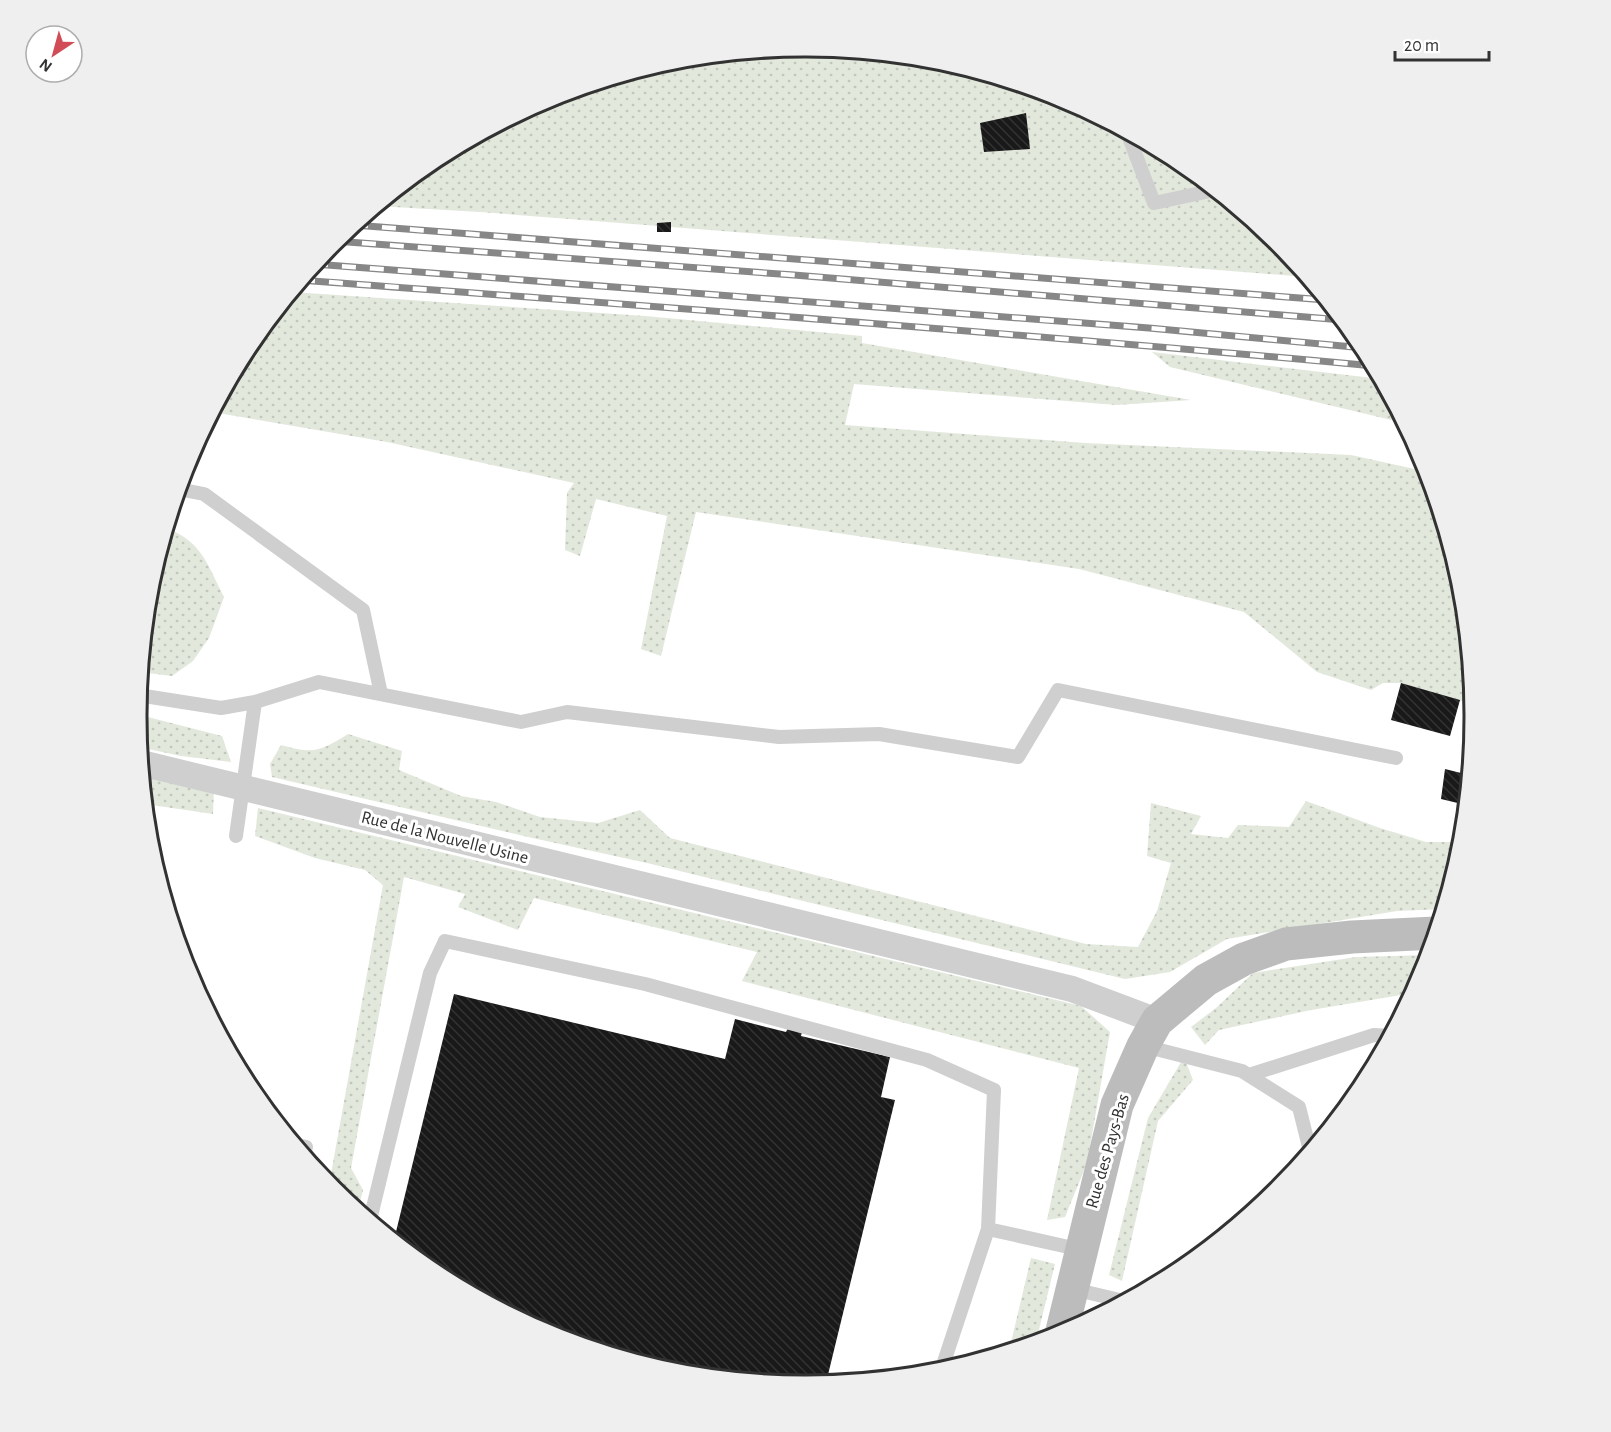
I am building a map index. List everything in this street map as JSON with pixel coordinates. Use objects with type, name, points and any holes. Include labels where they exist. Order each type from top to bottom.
[{"type":"street","name":"Rue de la Nouvelle Usine","points":[[149,766],[1072,989],[1150,1034]]},
{"type":"street","name":"Rue des Pays-Bas","points":[[1064,1322],[1116,1105],[1150,1034],[1206,980],[1244,958],[1286,945],[1352,937],[1428,933]]},
{"type":"lane","points":[[1131,143],[1154,203],[1206,192]]},
{"type":"lane","points":[[186,491],[204,494],[363,610],[381,694]]},
{"type":"lane","points":[[147,696],[221,708],[255,702],[320,681],[521,722],[567,712],[779,737],[879,734],[1018,757],[1058,690],[1396,758]]},
{"type":"lane","points":[[236,836],[255,702]]},
{"type":"lane","points":[[372,1212],[430,973],[445,941],[645,984],[927,1060],[994,1090],[988,1229],[945,1360]]},
{"type":"lane","points":[[1150,1034],[1242,1071],[1299,1107],[1308,1142]]},
{"type":"lane","points":[[1249,1076],[1374,1035],[1382,1035]]},
{"type":"lane","points":[[988,1229],[1082,1250]]},
{"type":"lane","points":[[1073,1289],[1113,1298]]},
{"type":"shaded area","points":[[762,58],[849,58],[892,63],[976,79],[1058,107],[1097,125],[1135,145],[1207,193],[1240,221],[1296,276],[388,207],[439,168],[476,145],[553,107],[594,92],[635,79],[719,63]]},
{"type":"shaded area","points":[[301,293],[645,316],[862,336],[862,343],[1191,400],[1117,405],[854,384],[845,425],[1085,443],[1351,455],[1416,469],[1430,504],[1452,587],[1459,630],[1464,702],[1401,683],[1383,683],[1371,690],[1317,672],[1244,612],[1079,569],[696,512],[661,656],[641,649],[667,516],[596,499],[580,556],[565,550],[567,493],[574,483],[387,442],[220,413],[258,350]]},
{"type":"shaded area","points":[[1152,352],[1371,378],[1395,421],[1170,367]]},
{"type":"shaded area","points":[[173,531],[196,547],[224,597],[209,638],[193,661],[172,676],[148,673],[159,587]]},
{"type":"shaded area","points":[[147,717],[222,736],[231,762],[181,756],[148,749]]},
{"type":"shaded area","points":[[348,734],[402,751],[399,770],[461,796],[496,802],[540,817],[598,823],[640,810],[670,838],[1086,944],[1138,947],[1157,911],[1171,863],[1147,856],[1151,803],[1201,816],[1191,834],[1228,838],[1238,825],[1289,827],[1306,801],[1426,842],[1452,842],[1435,909],[1397,911],[1227,939],[1170,972],[1125,979],[647,863],[272,777],[270,764],[281,745],[301,750],[316,750]]},
{"type":"shaded area","points":[[150,776],[214,789],[213,814],[153,805]]},
{"type":"shaded area","points":[[258,808],[1081,1006],[1110,1032],[1087,1163],[1065,1217],[1047,1220],[1079,1068],[742,981],[757,952],[534,898],[518,930],[458,907],[465,894],[404,877],[351,1168],[363,1190],[360,1201],[331,1173],[383,885],[365,870],[315,858],[255,836]]},
{"type":"shaded area","points":[[1419,955],[1402,995],[1311,1010],[1219,1030],[1205,1045],[1191,1027],[1216,1008],[1253,973],[1356,957]]},
{"type":"shaded area","points":[[1184,1057],[1193,1080],[1158,1121],[1122,1281],[1109,1275],[1148,1118]]},
{"type":"shaded area","points":[[1031,1258],[1055,1264],[1038,1332],[1011,1342]]},
{"type":"building","points":[[1026,113],[1030,149],[984,152],[980,123]]},
{"type":"building","points":[[671,222],[671,232],[657,232],[657,223]]},
{"type":"building","points":[[1401,683],[1460,700],[1450,736],[1391,720]]},
{"type":"building","points":[[1445,769],[1462,773],[1459,803],[1441,799]]},
{"type":"building","points":[[454,994],[725,1059],[735,1019],[786,1032],[788,1028],[802,1032],[801,1036],[890,1057],[881,1097],[895,1100],[828,1374],[762,1374],[719,1369],[635,1353],[594,1340],[553,1325],[476,1287],[439,1264],[396,1232]]},
{"type":"railway","points":[[366,226],[1315,299]]},
{"type":"railway","points":[[348,242],[794,275],[1331,319]]},
{"type":"railway","points":[[326,265],[1149,328],[1351,347]]},
{"type":"railway","points":[[310,281],[972,331],[1363,365]]}]
